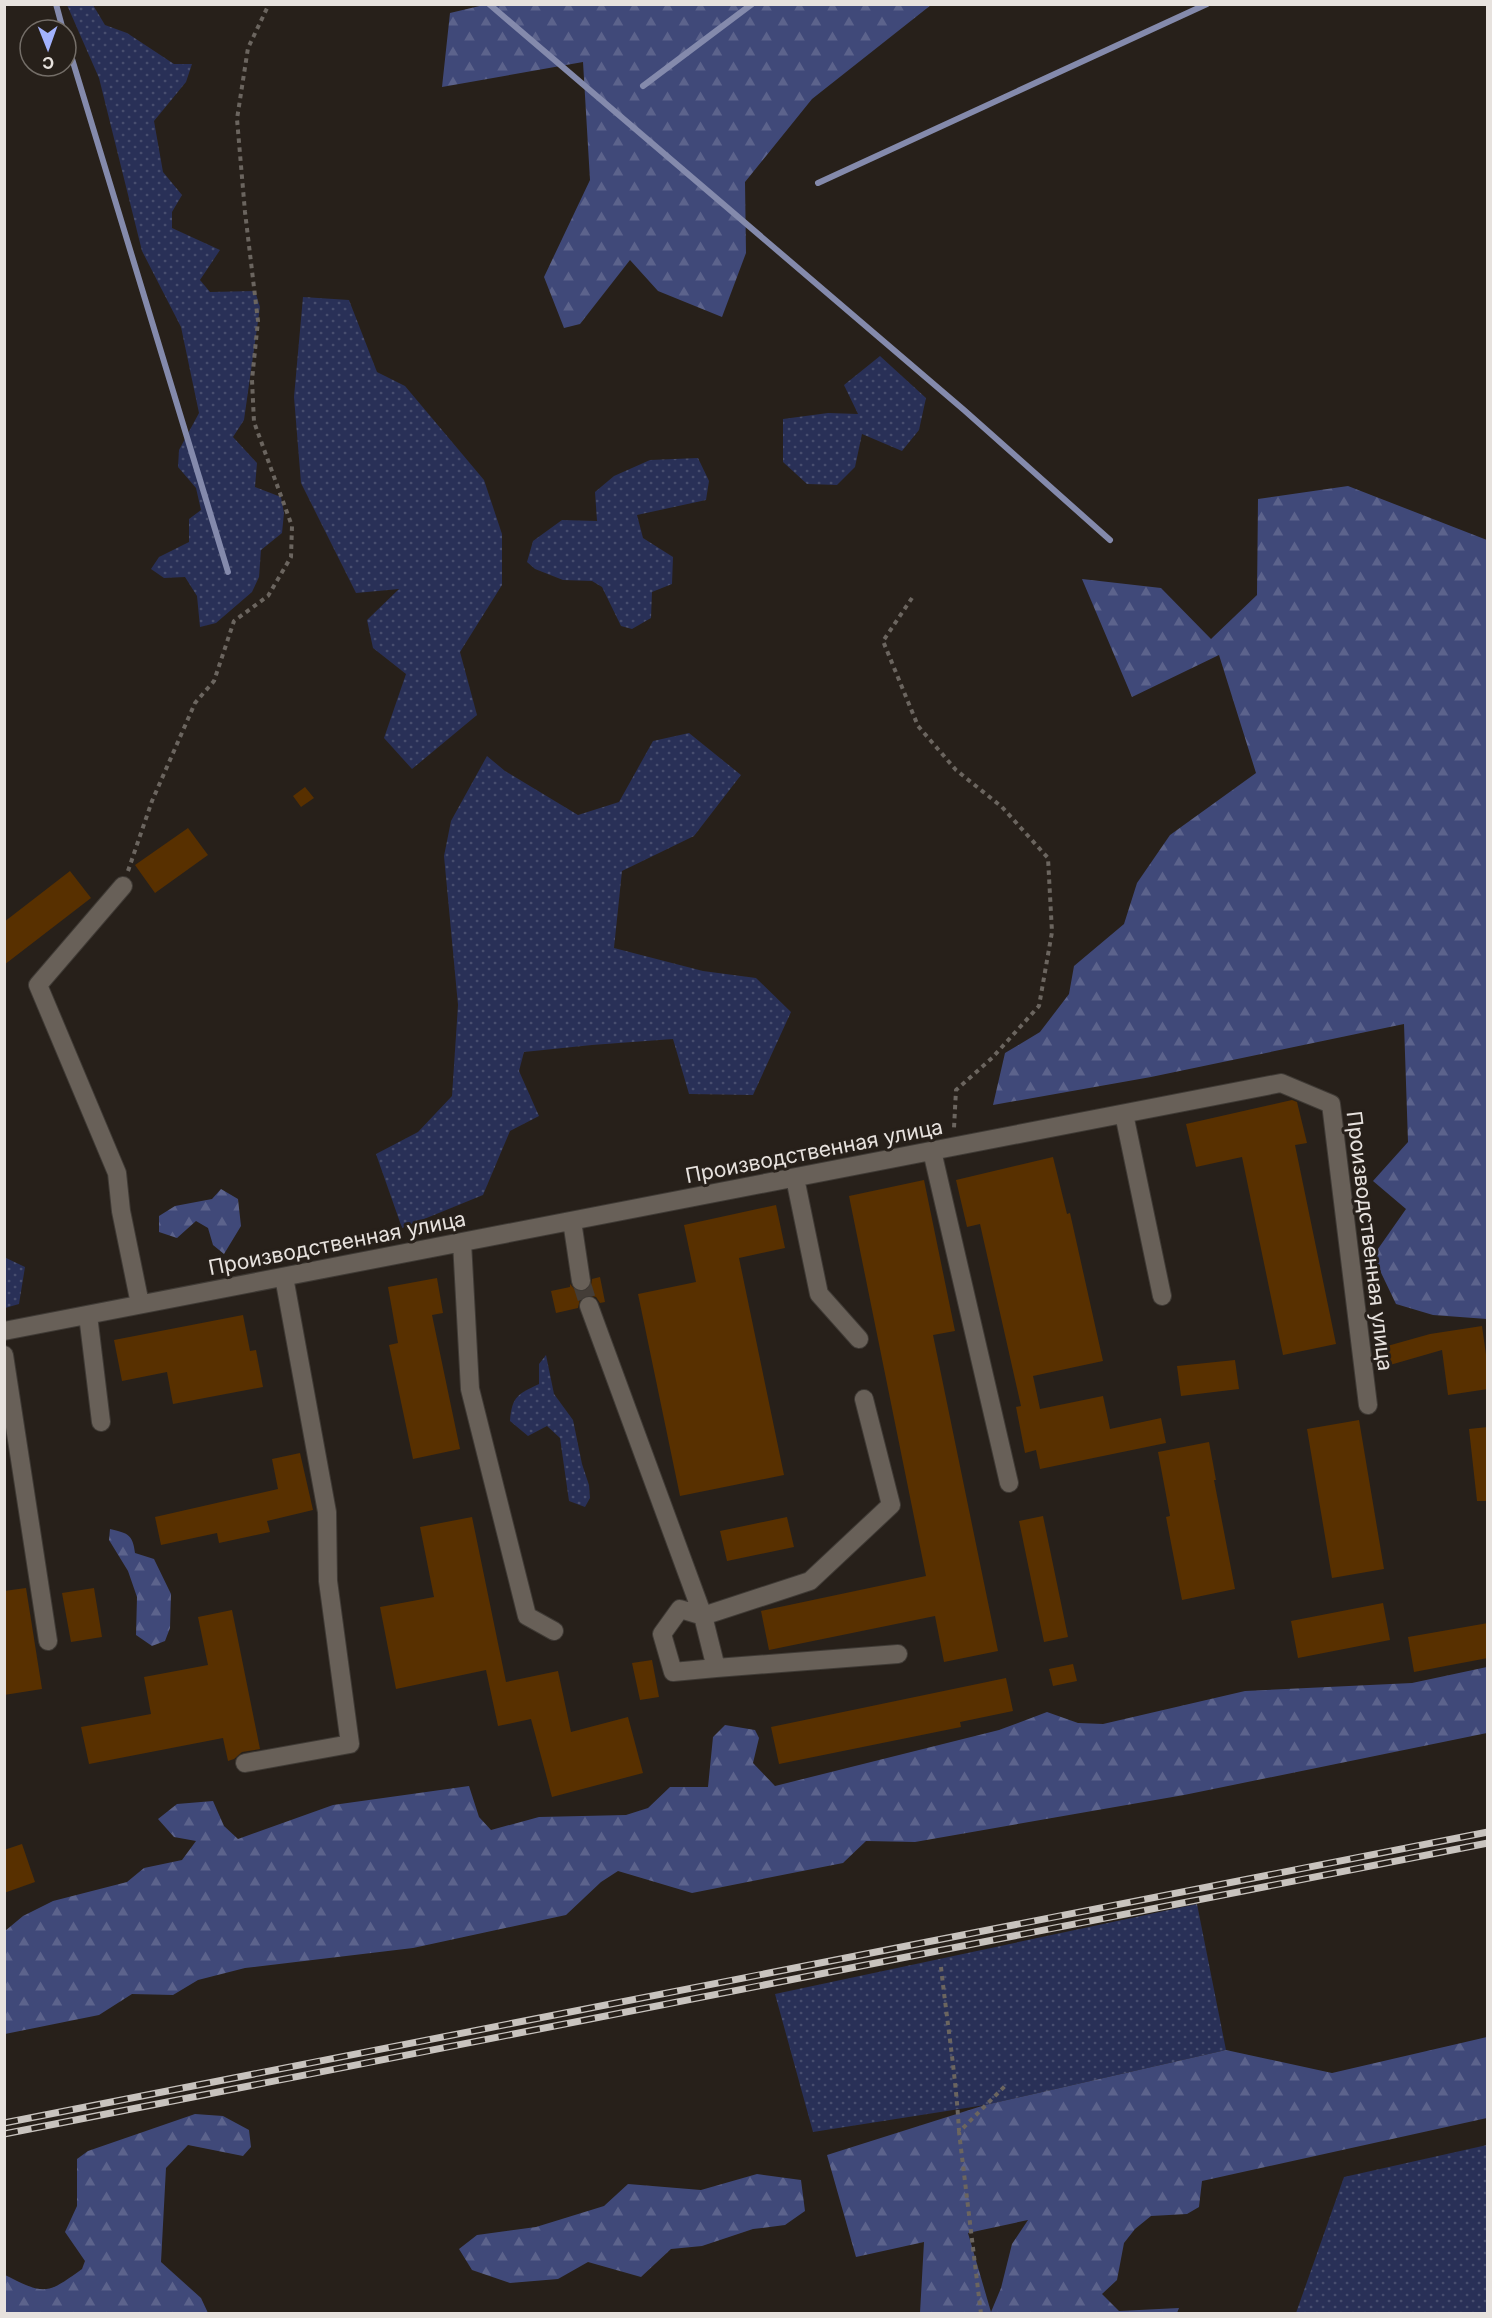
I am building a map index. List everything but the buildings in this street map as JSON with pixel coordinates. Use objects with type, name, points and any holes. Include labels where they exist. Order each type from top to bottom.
[{"type":"street","points":[[123,886],[38,985],[117,1173],[121,1211],[140,1305]]},
{"type":"street","name":"Производственная улица","points":[[4,1331],[1281,1083],[1331,1104],[1368,1405]]},
{"type":"street","points":[[1124,1114],[1162,1296]]},
{"type":"street","points":[[932,1151],[1009,1483]]},
{"type":"street","points":[[795,1178],[819,1294],[859,1339]]},
{"type":"street","points":[[572,1221],[581,1281]]},
{"type":"street","points":[[462,1242],[470,1389],[527,1616],[554,1631]]},
{"type":"street","points":[[245,1763],[351,1744],[328,1581],[327,1512],[284,1277]]},
{"type":"street","points":[[589,1306],[703,1616],[716,1668]]},
{"type":"street","points":[[88,1315],[101,1422]]},
{"type":"street","points":[[4,1355],[48,1641]]},
{"type":"street","points":[[864,1399],[891,1505],[810,1581],[703,1616],[680,1609],[662,1634],[673,1672],[898,1654]]},
{"type":"path","points":[[123,886],[152,801],[195,703],[214,681],[234,621],[268,596],[291,557],[292,526],[254,422],[252,380],[258,321],[237,119],[248,48],[269,4]]},
{"type":"path","points":[[912,598],[883,641],[918,726],[956,770],[1002,807],[1048,858],[1052,932],[1039,1006],[992,1058],[956,1090],[953,1147]]},
{"type":"path","points":[[941,1967],[981,2313]]},
{"type":"path","points":[[959,2132],[1006,2085]]},
{"type":"shaded area","points":[[67,5],[93,5],[105,25],[127,33],[174,64],[192,64],[186,82],[154,121],[163,172],[182,195],[172,212],[172,228],[220,250],[200,280],[210,292],[255,291],[260,307],[244,420],[233,437],[257,463],[255,487],[281,497],[284,513],[282,533],[261,550],[259,577],[252,592],[216,623],[200,627],[197,596],[185,577],[164,578],[151,569],[159,557],[189,542],[189,519],[201,510],[196,488],[178,467],[179,450],[199,413],[181,327],[142,251],[99,78],[78,30],[78,18],[73,18]]},
{"type":"shaded area","points":[[303,297],[349,300],[377,372],[405,386],[484,480],[502,534],[502,585],[460,652],[477,715],[412,769],[384,738],[406,674],[373,648],[367,620],[399,589],[356,593],[301,483],[294,397]]},
{"type":"shaded area","points":[[880,356],[926,398],[919,430],[902,451],[862,434],[855,467],[837,485],[807,484],[783,462],[783,419],[828,413],[858,414],[844,385]]},
{"type":"shaded area","points":[[698,458],[709,481],[706,500],[637,515],[643,538],[673,557],[672,584],[652,592],[651,618],[632,629],[621,626],[602,587],[592,581],[563,580],[535,569],[527,562],[533,541],[562,520],[597,521],[595,492],[614,476],[650,460]]},
{"type":"shaded area","points":[[689,733],[741,775],[694,836],[622,871],[614,948],[703,971],[756,978],[791,1012],[753,1095],[689,1094],[673,1039],[524,1052],[519,1071],[539,1116],[510,1131],[483,1195],[402,1228],[376,1154],[418,1132],[452,1096],[458,1005],[444,856],[451,821],[487,756],[505,771],[578,815],[619,802],[653,741]]},
{"type":"shaded area","points":[[4,1257],[25,1267],[19,1304],[5,1308]]},
{"type":"shaded area","points":[[546,1355],[554,1394],[573,1420],[589,1485],[590,1498],[585,1507],[569,1501],[560,1438],[547,1426],[528,1436],[510,1421],[512,1406],[517,1397],[539,1384],[539,1364]]},
{"type":"shaded area","points":[[1197,1904],[1226,2050],[985,2105],[813,2132],[775,1994]]},
{"type":"shaded area","points":[[1487,2145],[1487,2313],[1296,2313],[1344,2177]]},
{"type":"green space","points":[[488,4],[931,5],[812,99],[745,182],[746,253],[722,317],[658,291],[630,260],[580,324],[564,328],[544,277],[590,180],[583,62],[442,87],[450,13]]},
{"type":"green space","points":[[1348,486],[1487,540],[1487,1319],[1433,1315],[1396,1304],[1373,1256],[1406,1209],[1373,1181],[1408,1142],[1404,1024],[1151,1077],[993,1105],[1005,1053],[1040,1032],[1069,994],[1074,966],[1124,924],[1137,883],[1170,835],[1256,773],[1219,655],[1132,697],[1082,579],[1161,588],[1211,639],[1257,595],[1258,499]]},
{"type":"green space","points":[[221,1189],[238,1199],[241,1226],[224,1254],[213,1245],[208,1228],[196,1221],[177,1238],[159,1232],[159,1216],[175,1206],[212,1199]]},
{"type":"green space","points":[[110,1529],[128,1536],[133,1542],[135,1553],[154,1559],[171,1594],[170,1628],[165,1641],[152,1646],[136,1635],[137,1597],[128,1571],[109,1540]]},
{"type":"green space","points":[[1487,1667],[1487,1733],[1184,1795],[915,1842],[866,1841],[843,1863],[692,1893],[618,1871],[601,1882],[566,1915],[413,1948],[245,1968],[198,1980],[173,1995],[132,1994],[99,2015],[5,2034],[5,1931],[23,1916],[53,1901],[127,1882],[144,1868],[182,1860],[196,1841],[174,1837],[158,1819],[177,1804],[213,1801],[224,1826],[238,1839],[333,1805],[469,1786],[479,1817],[491,1830],[539,1817],[626,1815],[648,1808],[670,1787],[708,1787],[713,1737],[725,1725],[755,1730],[759,1738],[753,1763],[775,1786],[999,1730],[1047,1712],[1078,1723],[1103,1724],[1245,1691],[1412,1683]]},
{"type":"green space","points":[[1487,2037],[1487,2118],[1202,2181],[1199,2207],[1187,2214],[1151,2216],[1135,2229],[1124,2243],[1117,2280],[1102,2294],[1119,2311],[1179,2308],[1177,2313],[920,2313],[924,2242],[856,2257],[827,2155],[985,2105],[1226,2050],[1332,2073]],"holes":[[[1028,2220],[1012,2244],[1001,2288],[991,2312],[968,2233]]]},
{"type":"green space","points":[[195,2114],[223,2116],[249,2130],[251,2147],[243,2156],[188,2145],[166,2168],[161,2262],[201,2298],[208,2313],[5,2313],[5,2275],[37,2289],[45,2289],[60,2284],[82,2269],[85,2261],[65,2232],[77,2206],[77,2159],[88,2151]]},
{"type":"green space","points":[[757,2174],[801,2180],[805,2211],[785,2225],[753,2229],[702,2246],[671,2249],[641,2277],[588,2262],[558,2279],[510,2283],[472,2270],[459,2249],[477,2235],[536,2227],[604,2206],[628,2184],[701,2190]]},
{"type":"waterway","points":[[56,4],[60,18]]},
{"type":"waterway","points":[[489,4],[964,410],[1110,540]]},
{"type":"waterway","points":[[643,86],[752,4]]},
{"type":"waterway","points":[[818,183],[1207,4]]},
{"type":"waterway","points":[[78,78],[228,572]]},
{"type":"tunnel","points":[[581,1281],[589,1306]]},
{"type":"railway","points":[[4,2123],[1488,1832]]},
{"type":"railway","points":[[4,2134],[1488,1843]]}]
